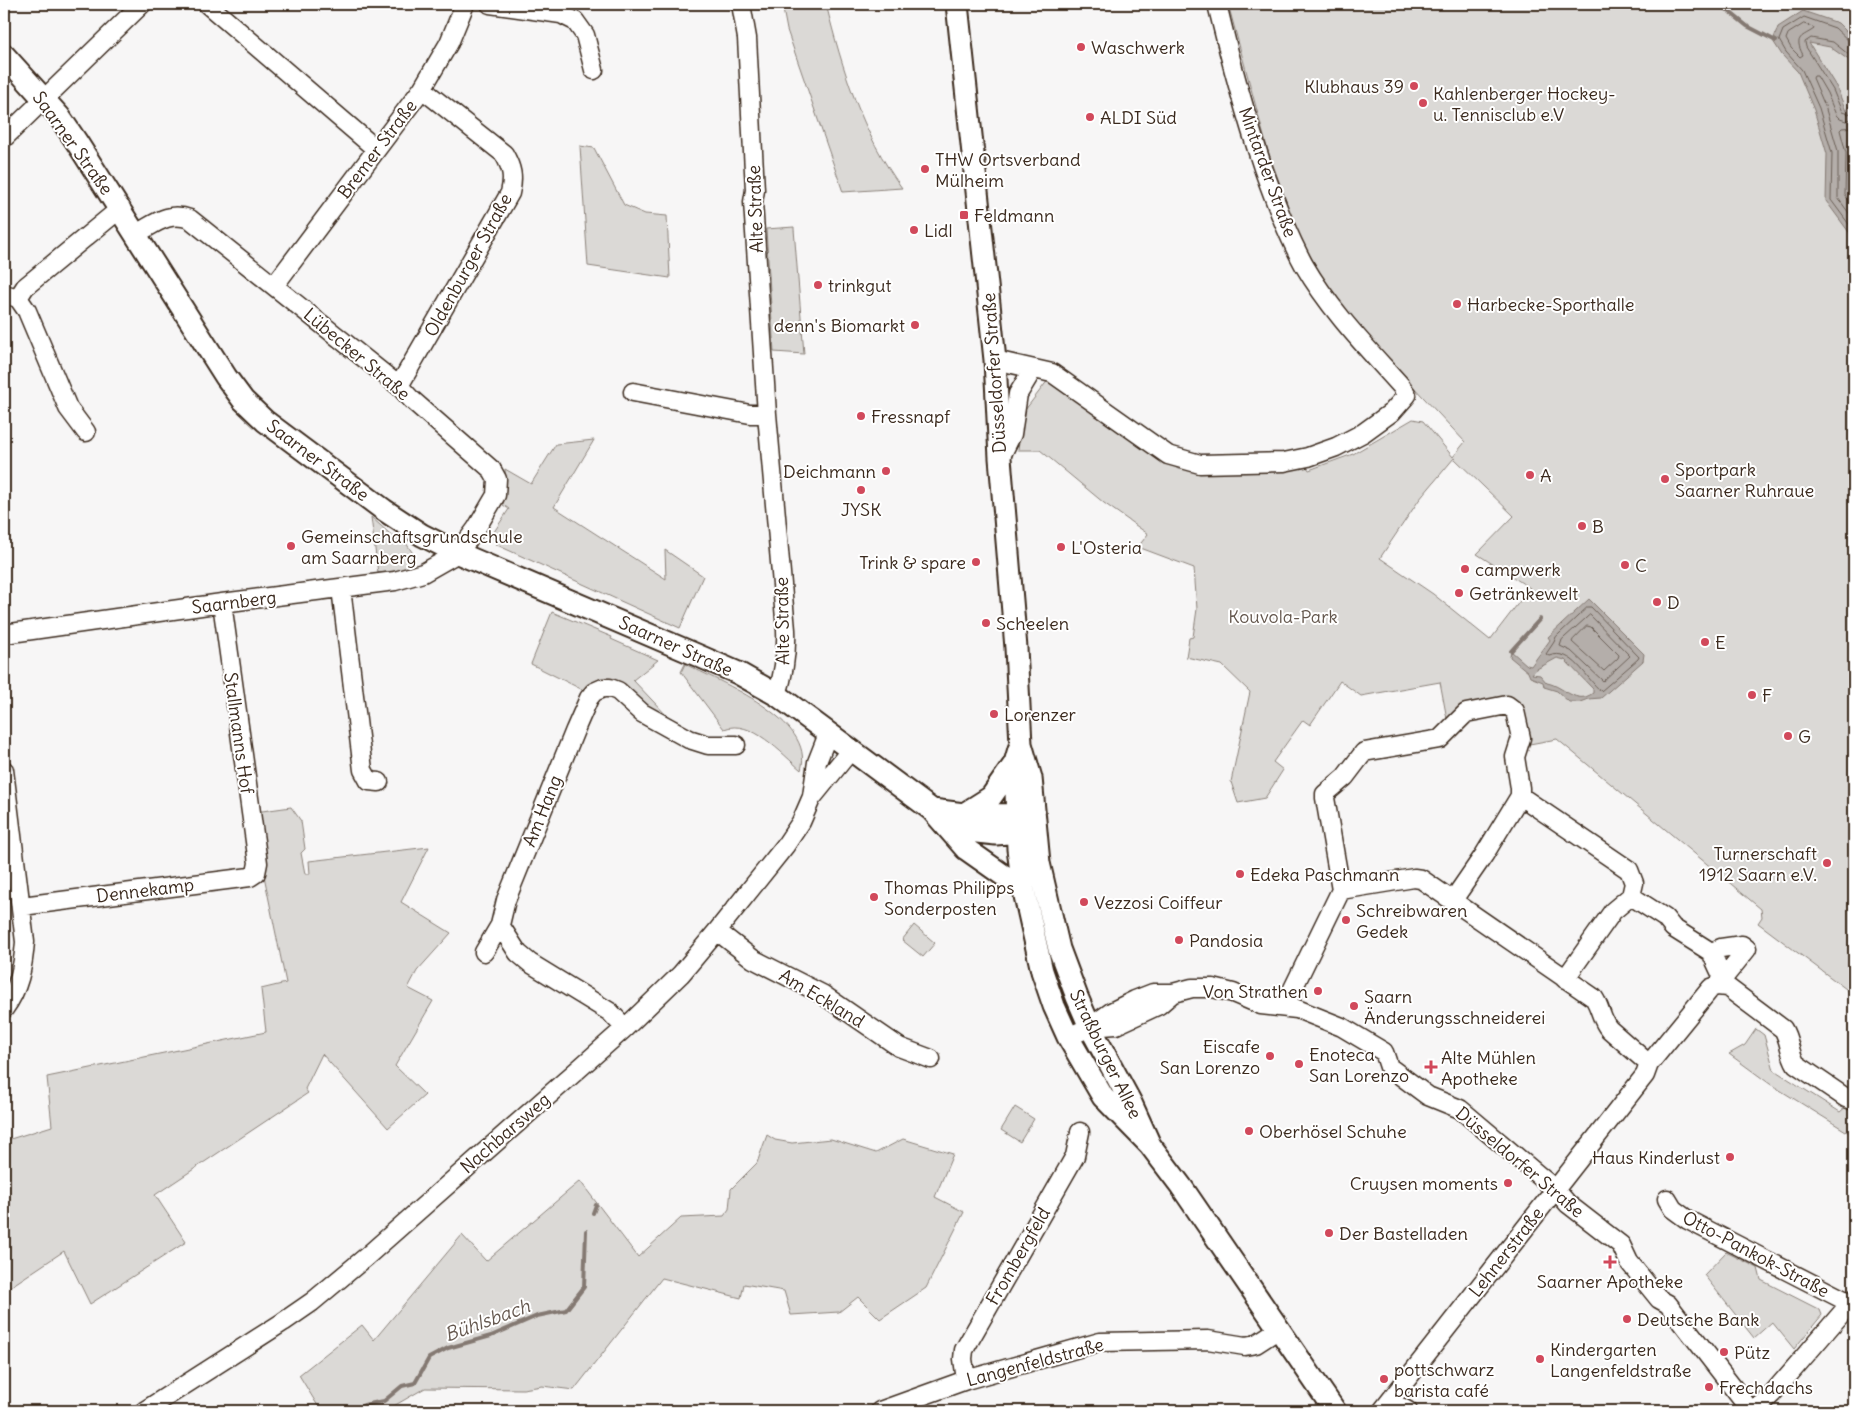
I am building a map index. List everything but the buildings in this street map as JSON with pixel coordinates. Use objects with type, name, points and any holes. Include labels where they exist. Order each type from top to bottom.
[{"type":"main road","name":"Düsseldorfer Straße","points":[[957,4],[995,360],[1000,458],[1016,648],[1018,754],[1031,778],[1026,823]]},
{"type":"main road","name":"Saarner Straße","points":[[4,55],[44,99],[76,140],[121,208],[226,377],[243,400],[265,420],[384,510],[422,535],[458,553],[738,673],[777,695]]},
{"type":"main road","points":[[777,695],[932,810],[966,849],[1023,887]]},
{"type":"main road","points":[[964,814],[991,797],[1018,754]]},
{"type":"main road","points":[[932,810],[1026,823]]},
{"type":"main road","points":[[949,829],[989,833],[1026,823]]},
{"type":"main road","name":"Straßburger Allee","points":[[1026,823],[1023,887],[1042,971],[1054,1006],[1068,1037],[1103,1097],[1150,1145],[1181,1186],[1335,1411]]},
{"type":"main road","name":"Straßburger Allee","points":[[1026,823],[1039,863],[1059,949],[1076,997],[1090,1028],[1131,1103],[1150,1145]]},
{"type":"street","points":[[4,138],[142,4]]},
{"type":"street","points":[[207,4],[376,149]]},
{"type":"street","name":"Bremer Straße","points":[[274,286],[422,89],[450,43],[465,4]]},
{"type":"street","points":[[490,4],[561,14],[575,21],[585,35],[594,70]]},
{"type":"street","name":"Alte Straße","points":[[741,4],[747,38],[755,190],[753,202],[767,414],[786,630],[787,653],[777,695]]},
{"type":"street","name":"Mintarder Straße","points":[[1034,370],[1052,373],[1168,455],[1200,464],[1284,462],[1308,457],[1336,447],[1363,433],[1392,412],[1407,395],[1355,336],[1331,304],[1305,266],[1291,240],[1281,218],[1254,142],[1217,4]]},
{"type":"street","name":"Oldenburger Straße","points":[[399,386],[510,193],[513,180],[511,166],[504,154],[422,89]]},
{"type":"street","points":[[86,432],[68,408],[26,311],[11,296],[25,287],[121,208]]},
{"type":"street","name":"Lübecker Straße","points":[[136,234],[169,216],[180,215],[190,219],[399,386],[411,400],[492,470],[497,479],[496,495],[480,523],[458,553]]},
{"type":"street","points":[[995,360],[1034,370],[1018,394],[1012,434],[1000,458]]},
{"type":"street","points":[[633,392],[750,414],[767,414]]},
{"type":"street","name":"Saarnberg","points":[[4,634],[222,603],[395,582],[423,573],[458,553]]},
{"type":"street","points":[[341,588],[363,770],[369,781],[379,782]]},
{"type":"street","name":"Stallmanns Hof","points":[[222,603],[258,863]]},
{"type":"street","name":"Am Hang","points":[[484,952],[500,925],[506,900],[589,698],[594,692],[602,688],[618,691],[642,713],[688,739],[708,745],[736,745]]},
{"type":"street","points":[[1284,1007],[1341,890],[1325,794],[1345,777],[1364,752],[1440,739],[1466,713],[1507,706],[1515,711],[1521,738],[1516,757],[1520,796],[1453,900]]},
{"type":"street","name":"Nachbarsweg","points":[[811,799],[817,762],[828,734]]},
{"type":"street","name":"Nachbarsweg","points":[[144,1411],[312,1302],[366,1257],[625,1028],[681,974],[717,931],[785,846],[800,822],[811,799],[850,750]]},
{"type":"street","points":[[4,770],[25,942],[23,968],[12,997],[4,1009]]},
{"type":"street","points":[[1520,796],[1629,870],[1634,883],[1631,896],[1613,911],[1565,979]]},
{"type":"street","name":"Dennekamp","points":[[22,906],[250,877],[256,873],[258,863]]},
{"type":"street","points":[[1341,890],[1414,878],[1421,879],[1594,998],[1598,1004],[1603,1023],[1649,1064]]},
{"type":"street","points":[[1631,896],[1665,918],[1673,928],[1711,952],[1720,982],[1783,1029],[1796,1064],[1846,1098],[1854,1101]]},
{"type":"street","points":[[500,925],[518,953],[530,963],[610,1012],[625,1028]]},
{"type":"street","name":"Am Eckland","points":[[717,931],[753,959],[822,994],[899,1047],[930,1059]]},
{"type":"street","name":"Lehnerstraße","points":[[1386,1406],[1645,1075],[1649,1064],[1711,988],[1720,982],[1747,949],[1742,945],[1721,948],[1711,952]]},
{"type":"street","name":"Düsseldorfer Straße","points":[[1068,1037],[1090,1028],[1116,1024],[1160,1005],[1173,992],[1192,988],[1213,988],[1233,993],[1261,1005],[1297,1009],[1342,1027],[1384,1052],[1389,1067],[1428,1096],[1460,1109],[1556,1190],[1568,1204],[1621,1245],[1629,1262],[1659,1300],[1668,1304],[1753,1411]]},
{"type":"street","name":"Frombergfeld","points":[[966,1380],[963,1359],[964,1350],[1074,1156],[1080,1132]]},
{"type":"street","name":"Otto-Pankok-Straße","points":[[1667,1199],[1673,1209],[1688,1220],[1852,1301]]},
{"type":"street","points":[[1753,1411],[1772,1394],[1852,1301]]},
{"type":"street","name":"Langenfeldstraße","points":[[880,1411],[966,1380],[1100,1342],[1208,1340],[1245,1346],[1256,1344],[1279,1329]]},
{"type":"street","points":[[1386,1406],[1408,1411]]},
{"type":"green space","points":[[782,4],[826,4],[855,100],[876,145],[902,188],[843,192],[787,30]]},
{"type":"green space","name":"Sportpark Saarner Ruhraue","points":[[1228,4],[1854,4],[1854,995],[1758,923],[1762,917],[1761,909],[1557,739],[1524,745],[1523,710],[1451,723],[1447,719],[1440,682],[1361,696],[1340,681],[1310,725],[1303,720],[1273,762],[1283,770],[1265,798],[1238,803],[1231,782],[1250,692],[1222,665],[1186,657],[1189,638],[1193,637],[1197,609],[1194,568],[1138,547],[1148,534],[1104,503],[1040,450],[1018,450],[1022,414],[1048,380],[1178,469],[1249,468],[1305,464],[1309,470],[1353,454],[1413,419],[1423,421],[1453,457],[1465,442],[1341,309],[1306,249],[1295,226],[1268,151]],"holes":[[[1454,458],[1514,516],[1477,554],[1530,588],[1490,640],[1433,594],[1380,558],[1419,500]]]},
{"type":"green space","points":[[580,146],[594,148],[624,205],[645,214],[667,216],[670,278],[588,266]]},
{"type":"green space","points":[[794,227],[804,354],[774,352],[766,229]]},
{"type":"green space","points":[[594,440],[554,507],[666,579],[665,550],[703,576],[680,628],[497,545],[492,535],[509,509],[503,505],[506,487],[505,469],[531,484],[556,444]]},
{"type":"green space","points":[[371,517],[389,533],[406,543],[414,555],[412,564],[406,570],[378,573]]},
{"type":"green space","points":[[552,612],[612,637],[611,639],[658,660],[633,680],[669,718],[662,718],[629,691],[612,680],[597,682],[585,691],[531,664]]},
{"type":"green space","points":[[685,664],[741,692],[780,719],[794,734],[802,752],[801,770],[766,739],[755,733],[734,727],[724,729],[681,672]]},
{"type":"green space","points":[[291,807],[301,821],[305,849],[301,853],[305,874],[310,874],[309,861],[429,847],[401,902],[451,933],[417,971],[408,988],[433,1001],[395,1066],[425,1095],[388,1128],[322,1054],[305,1089],[308,1093],[155,1195],[186,1242],[90,1304],[64,1251],[4,1291],[4,1141],[52,1126],[47,1077],[266,1032],[261,989],[286,983],[262,866],[255,812]]},
{"type":"green space","points":[[914,925],[935,943],[923,957],[902,940]]},
{"type":"green space","points":[[1756,1029],[1764,1035],[1774,1070],[1840,1112],[1848,1105],[1854,1108],[1854,1136],[1770,1084],[1729,1054],[1745,1045]]},
{"type":"green space","points":[[1015,1107],[1034,1119],[1020,1142],[1001,1130]]},
{"type":"green space","points":[[767,1135],[775,1140],[792,1143],[831,1139],[876,1153],[903,1139],[953,1154],[935,1197],[964,1212],[926,1288],[880,1319],[858,1297],[839,1312],[791,1315],[784,1291],[744,1284],[741,1298],[662,1278],[574,1390],[542,1386],[523,1389],[425,1388],[385,1411],[321,1411],[299,1375],[362,1325],[374,1340],[462,1235],[486,1261],[580,1181],[638,1257],[681,1218],[724,1216],[729,1209],[731,1189],[757,1163]]},
{"type":"green space","points":[[1726,1252],[1758,1268],[1761,1280],[1820,1310],[1822,1315],[1794,1349],[1772,1322],[1754,1338],[1704,1275]]},
{"type":"water","points":[[1803,11],[1838,23],[1854,39],[1854,67],[1853,63],[1830,47],[1809,43],[1837,88],[1846,111],[1854,98],[1854,239],[1826,201],[1827,154],[1814,110],[1798,72],[1782,55],[1773,41],[1778,27]]},
{"type":"water","points":[[1589,599],[1644,654],[1643,661],[1601,698],[1569,702],[1557,691],[1544,687],[1543,682],[1530,677],[1528,672],[1510,657],[1511,651],[1527,665],[1531,666],[1550,640],[1548,637]],"holes":[[[1557,658],[1565,660],[1593,689],[1593,693],[1587,696],[1575,696],[1547,683],[1540,675],[1532,674],[1535,670]]]},
{"type":"waterway","points":[[1720,4],[1747,26],[1776,41]]},
{"type":"waterway","points":[[1511,651],[1540,619]]},
{"type":"waterway","name":"Bühlsbach","points":[[593,1213],[596,1205]]},
{"type":"waterway","name":"Bühlsbach","points":[[357,1411],[364,1405],[384,1401],[402,1386],[415,1383],[429,1358],[448,1348],[491,1336],[537,1316],[566,1310],[584,1287],[586,1231]]},
{"type":"place","name":"Waschwerk","points":[[1081,47]]},
{"type":"place","name":"Klubhaus 39","points":[[1414,86]]},
{"type":"place","name":"Kahlenberger Hockey- u. Tennisclub e.V","points":[[1423,103]]},
{"type":"place","name":"ALDI Süd","points":[[1090,117]]},
{"type":"place","name":"THW Ortsverband Mülheim","points":[[925,169]]},
{"type":"place","name":"Feldmann","points":[[964,215]]},
{"type":"place","name":"Lidl","points":[[914,230]]},
{"type":"place","name":"trinkgut","points":[[818,285]]},
{"type":"place","name":"Harbecke-Sporthalle","points":[[1457,304]]},
{"type":"place","name":"denn's Biomarkt","points":[[915,325]]},
{"type":"place","name":"Fressnapf","points":[[861,416]]},
{"type":"place","name":"Deichmann","points":[[886,471]]},
{"type":"place","name":"A","points":[[1530,475]]},
{"type":"place","name":"Sportpark Saarner Ruhraue","points":[[1665,479]]},
{"type":"place","name":"JYSK","points":[[861,490]]},
{"type":"place","name":"B","points":[[1582,526]]},
{"type":"place","name":"Gemeinschaftsgrundschule am Saarnberg","points":[[291,546]]},
{"type":"place","name":"L'Osteria","points":[[1061,547]]},
{"type":"place","name":"Trink & spare","points":[[976,562]]},
{"type":"place","name":"C","points":[[1625,565]]},
{"type":"place","name":"campwerk","points":[[1465,569]]},
{"type":"place","name":"Getränkewelt","points":[[1459,593]]},
{"type":"place","name":"D","points":[[1657,602]]},
{"type":"place","name":"Scheelen","points":[[986,623]]},
{"type":"place","name":"E","points":[[1705,642]]},
{"type":"place","name":"F","points":[[1752,695]]},
{"type":"place","name":"Lorenzer","points":[[994,714]]},
{"type":"place","name":"G","points":[[1788,736]]},
{"type":"place","name":"Turnerschaft 1912 Saarn e.V.","points":[[1827,863]]},
{"type":"place","name":"Edeka Paschmann","points":[[1240,874]]},
{"type":"place","name":"Thomas Philipps Sonderposten","points":[[874,897]]},
{"type":"place","name":"Vezzosi Coiffeur","points":[[1084,902]]},
{"type":"place","name":"Schreibwaren Gedek","points":[[1346,920]]},
{"type":"place","name":"Pandosia","points":[[1179,940]]},
{"type":"place","name":"Von Strathen","points":[[1318,991]]},
{"type":"place","name":"Saarn Änderungsschneiderei","points":[[1354,1006]]},
{"type":"place","name":"Eiscafe San Lorenzo","points":[[1270,1056]]},
{"type":"place","name":"Enoteca San Lorenzo","points":[[1299,1064]]},
{"type":"place","name":"Alte Mühlen Apotheke","points":[[1431,1067]]},
{"type":"place","name":"Oberhösel Schuhe","points":[[1249,1131]]},
{"type":"place","name":"Haus Kinderlust","points":[[1730,1157]]},
{"type":"place","name":"Cruysen moments","points":[[1508,1183]]},
{"type":"place","name":"Der Bastelladen","points":[[1329,1233]]},
{"type":"place","name":"Saarner Apotheke","points":[[1610,1262]]},
{"type":"place","name":"Deutsche Bank","points":[[1627,1319]]},
{"type":"place","name":"Pütz","points":[[1724,1352]]},
{"type":"place","name":"Kindergarten Langenfeldstraße","points":[[1540,1359]]},
{"type":"place","name":"pottschwarz barista café","points":[[1384,1379]]},
{"type":"place","name":"Frechdachs","points":[[1709,1387]]},
{"type":"park label","name":"Kouvola-Park","points":[[1283,616]]}]
